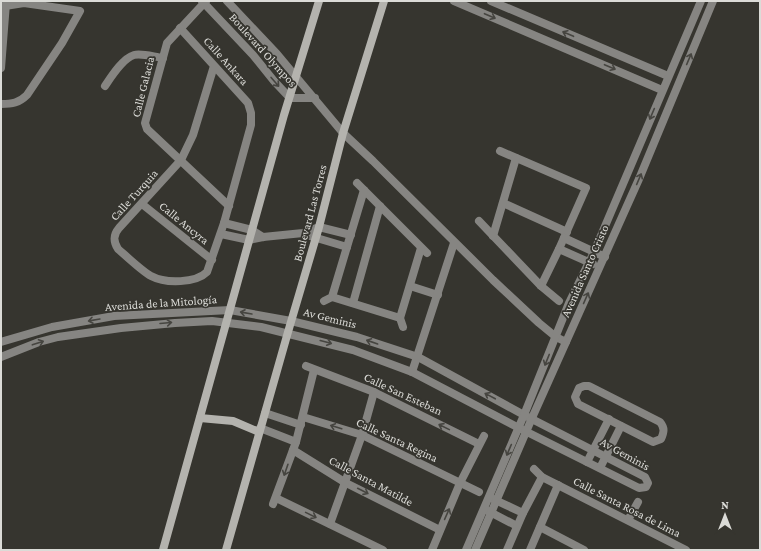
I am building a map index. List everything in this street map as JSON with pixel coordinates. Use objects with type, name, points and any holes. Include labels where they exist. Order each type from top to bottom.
[{"type":"main road","points":[[163,550],[284,115],[319,1]]},
{"type":"main road","name":"Boulevard Las Torres","points":[[226,550],[319,228],[343,133],[384,1]]},
{"type":"main road","points":[[200,418],[233,421],[260,430]]},
{"type":"street","name":"Boulevard Olympos","points":[[227,1],[297,76],[343,133],[373,160],[454,243],[504,291],[556,337],[566,342]]},
{"type":"street","points":[[454,1],[662,90]]},
{"type":"street","points":[[491,1],[668,76]]},
{"type":"street","name":"Avenida Santo Cristo","points":[[475,550],[487,511],[528,416],[569,303],[594,252],[701,1]]},
{"type":"street","name":"Avenida Santo Cristo","points":[[528,416],[566,342],[605,257],[713,1]]},
{"type":"street","points":[[1,68],[6,4],[26,2],[80,11],[62,43],[27,95],[22,100],[14,104],[1,104]]},
{"type":"street","name":"Boulevard Olympos","points":[[204,2],[254,55],[274,81],[290,98],[314,98]]},
{"type":"street","name":"Calle Galacia","points":[[204,2],[167,43],[145,123],[147,129],[229,206]]},
{"type":"street","name":"Calle Ankara","points":[[180,28],[248,103],[251,113]]},
{"type":"street","points":[[104,86],[122,64],[133,55],[162,58]]},
{"type":"street","name":"Calle Turquia","points":[[214,66],[193,135],[181,160],[116,232],[114,237],[115,244],[118,249],[151,276],[166,280],[194,279],[202,277],[207,272],[221,234],[229,206],[251,125],[251,113]]},
{"type":"street","points":[[500,151],[586,188],[541,286]]},
{"type":"street","points":[[493,236],[516,158]]},
{"type":"street","points":[[357,183],[424,250],[410,286],[400,318],[403,327]]},
{"type":"street","points":[[332,297],[364,190]]},
{"type":"street","points":[[503,203],[605,257]]},
{"type":"street","name":"Calle Ancyra","points":[[142,204],[212,260]]},
{"type":"street","points":[[353,304],[380,206]]},
{"type":"street","points":[[479,222],[541,286],[559,301]]},
{"type":"street","points":[[224,223],[252,230],[263,237]]},
{"type":"street","points":[[221,234],[249,240],[263,237],[304,233],[319,228],[351,235]]},
{"type":"street","points":[[304,233],[347,247]]},
{"type":"street","points":[[412,372],[454,243]]},
{"type":"street","points":[[559,249],[600,268]]},
{"type":"street","points":[[410,286],[438,295]]},
{"type":"street","points":[[324,301],[332,297],[400,318]]},
{"type":"street","name":"Av Geminis","points":[[227,323],[288,332],[353,350],[412,372],[522,430],[639,488],[643,488],[647,485],[648,480],[645,477],[418,357],[357,337],[292,321],[230,310]]},
{"type":"street","name":"Avenida de la Mitología","points":[[1,342],[52,327],[114,316],[230,310]]},
{"type":"street","name":"Avenida de la Mitología","points":[[1,357],[38,342],[58,337],[121,328],[175,323],[212,321],[227,323]]},
{"type":"street","name":"Calle San Esteban","points":[[306,366],[374,392],[479,444]]},
{"type":"street","points":[[314,370],[301,426],[275,501],[330,524],[383,550]]},
{"type":"street","points":[[589,386],[660,422],[663,425],[664,432],[661,439],[653,442],[621,426],[578,404],[575,397],[579,388],[589,386]]},
{"type":"street","points":[[330,524],[362,435],[374,392]]},
{"type":"street","points":[[265,413],[301,426]]},
{"type":"street","name":"Calle Santa Regina","points":[[303,417],[362,435],[479,492]]},
{"type":"street","points":[[588,462],[609,420]]},
{"type":"street","points":[[600,468],[621,426]]},
{"type":"street","points":[[260,430],[296,442]]},
{"type":"street","points":[[432,550],[460,483],[484,436]]},
{"type":"street","name":"Calle Santa Matilde","points":[[293,450],[346,483],[440,530]]},
{"type":"street","name":"Calle Santa Rosa de Lima","points":[[534,469],[542,477],[686,550]]},
{"type":"street","points":[[507,550],[523,513],[542,477]]},
{"type":"street","name":"Calle Santa Rosa de Lima","points":[[530,550],[558,485]]},
{"type":"street","points":[[492,499],[523,513]]},
{"type":"street","points":[[628,520],[638,502]]},
{"type":"street","points":[[487,511],[517,526]]},
{"type":"street","name":"Avenida Santo Cristo","points":[[466,550],[487,511]]},
{"type":"street","points":[[540,527],[584,550]]}]
